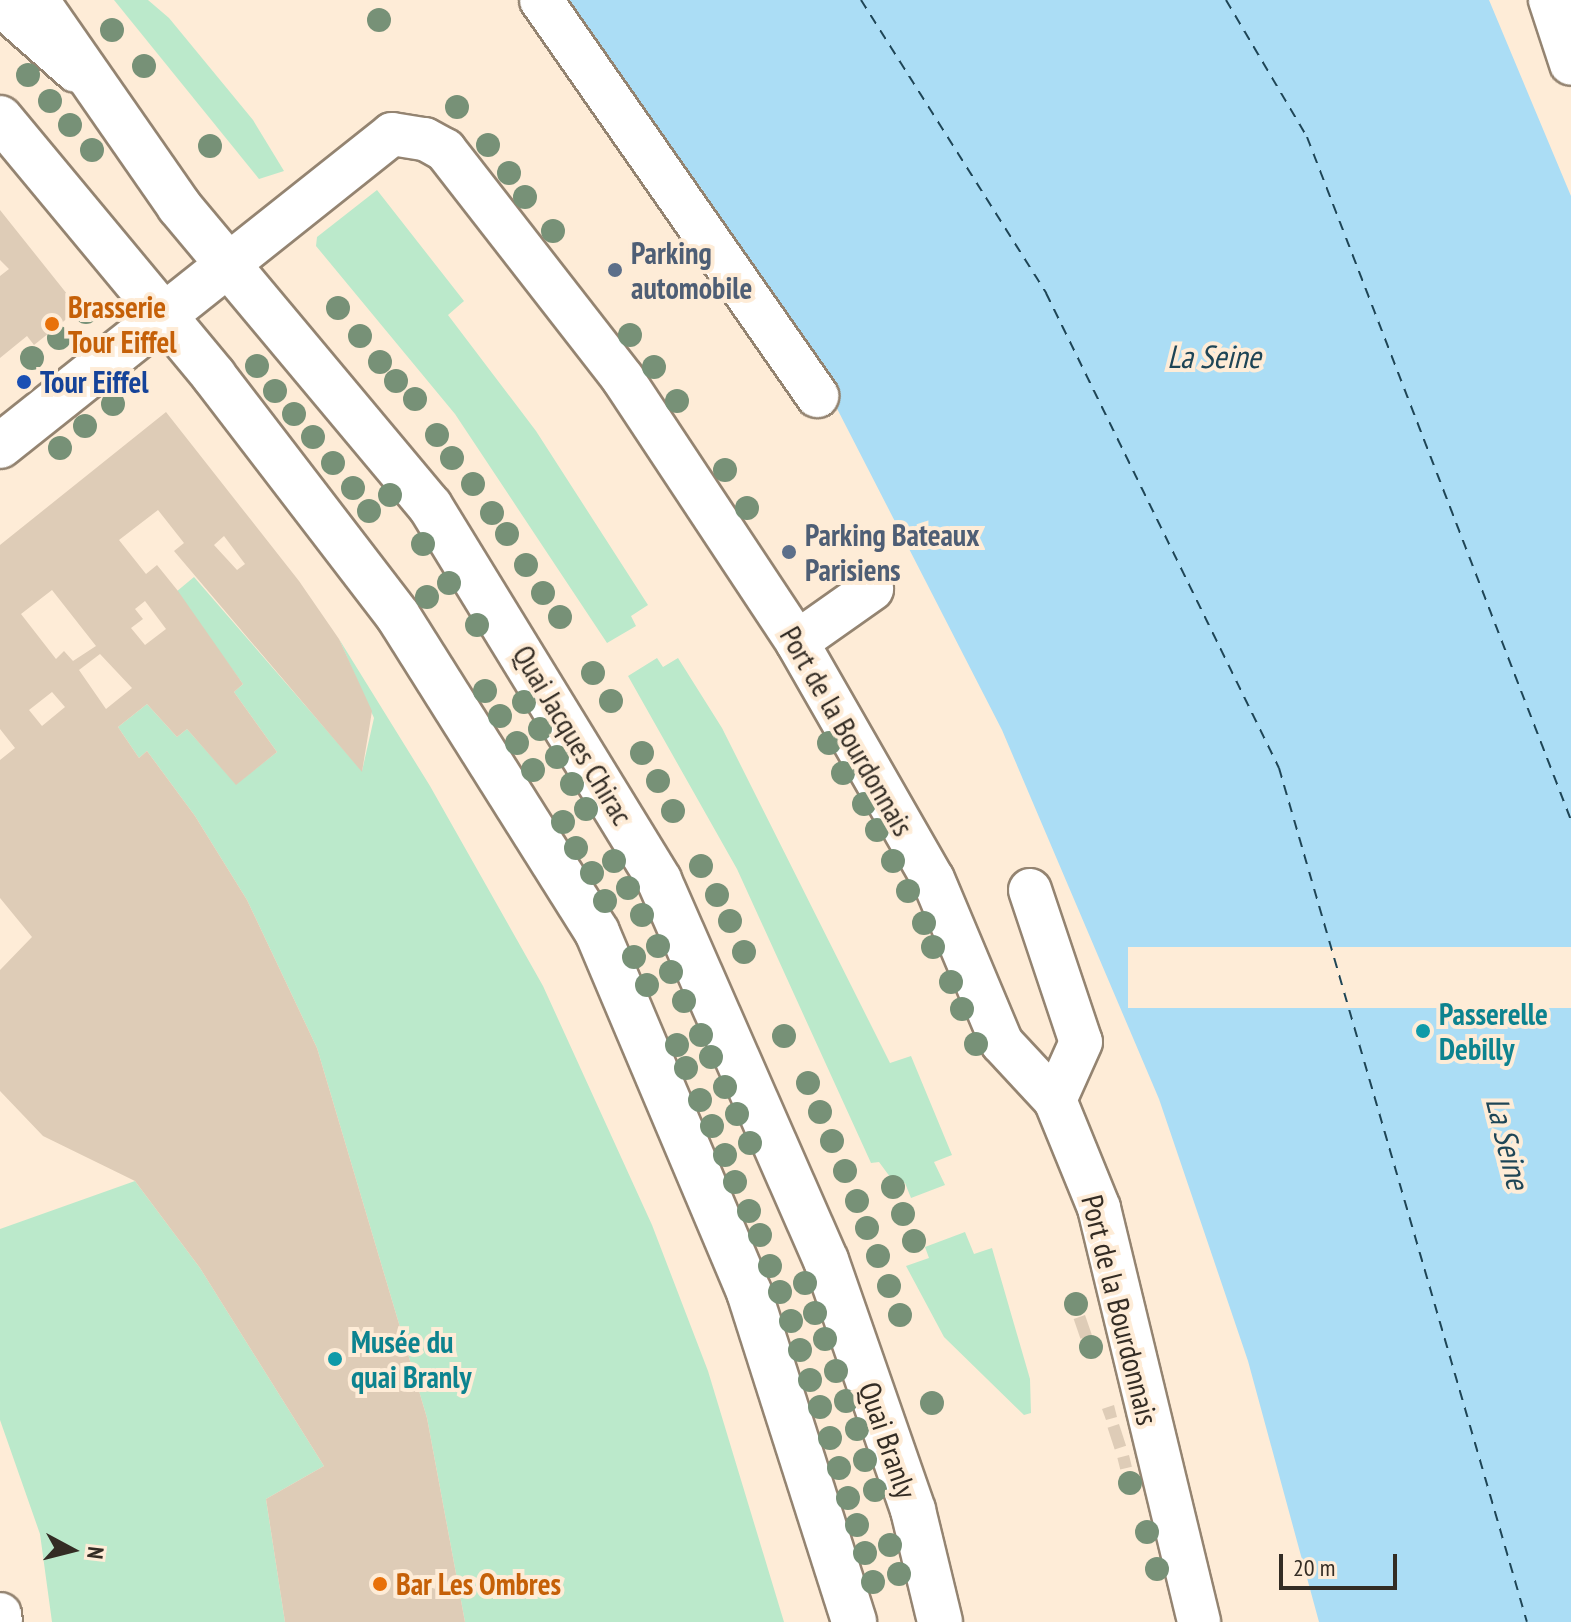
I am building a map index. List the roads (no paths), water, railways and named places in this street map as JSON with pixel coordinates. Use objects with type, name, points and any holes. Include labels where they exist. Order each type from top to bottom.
[{"type":"main road","name":"Quai Jacques Chirac","points":[[36,0],[89,82],[230,263],[430,506],[545,685],[659,880],[826,1260]]},
{"type":"main road","points":[[0,118],[164,315],[398,616],[597,932],[749,1292],[854,1622]]},
{"type":"main road","points":[[0,446],[230,263]]},
{"type":"main road","name":"Quai Branly","points":[[826,1260],[913,1510],[940,1622]]},
{"type":"street","points":[[541,0],[817,396]]},
{"type":"street","points":[[1550,0],[1571,64]]},
{"type":"street","name":"Quai Jacques Chirac","points":[[0,4],[89,82]]},
{"type":"street","name":"Port de la Bourdonnais","points":[[230,263],[392,134],[445,150],[623,379],[797,642],[933,879],[1002,1043],[1055,1100],[1099,1208],[1199,1622]]},
{"type":"street","points":[[797,642],[872,589]]},
{"type":"street","points":[[1030,890],[1081,1042],[1055,1100]]},
{"type":"street","points":[[0,1614],[1,1622]]},
{"type":"water","name":"La Seine","points":[[563,0],[1489,0],[1571,196],[1571,1622],[1319,1622],[1248,1361],[1159,1099],[1002,730],[828,391],[704,192]]},
{"type":"place","name":"Parking automobile","points":[[615,270]]},
{"type":"place","name":"Brasserie Tour Eiffel","points":[[52,324]]},
{"type":"place","name":"Tour Eiffel","points":[[24,382]]},
{"type":"place","name":"Parking Bateaux Parisiens","points":[[789,552]]},
{"type":"place","name":"Passerelle Debilly","points":[[1423,1031]]},
{"type":"place","name":"Musée du quai Branly","points":[[335,1359]]},
{"type":"place","name":"Bar Les Ombres","points":[[380,1584]]}]
